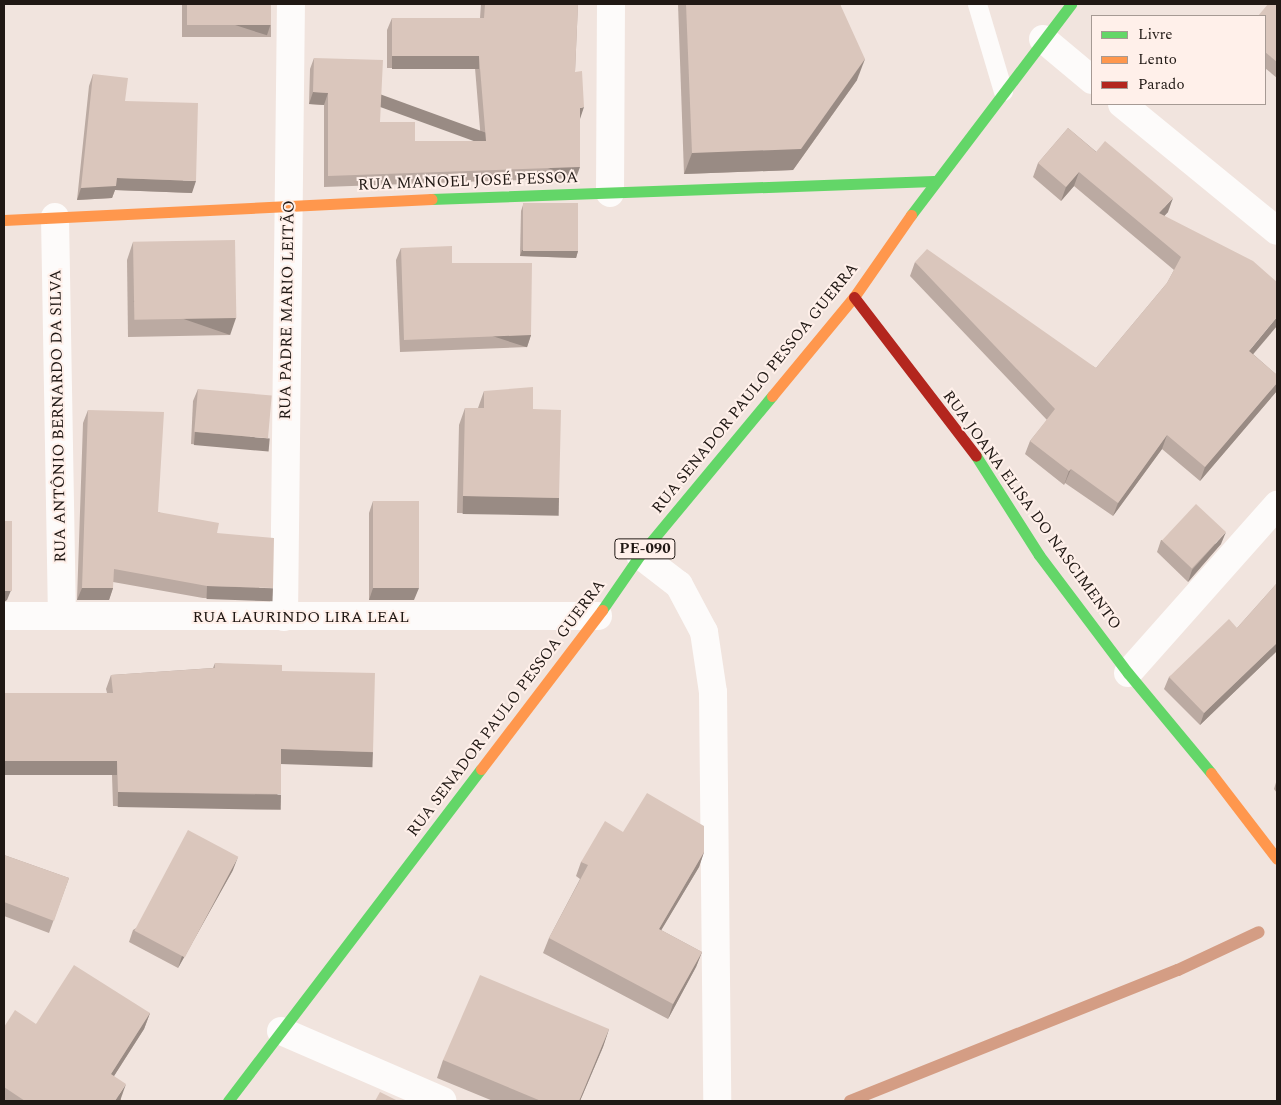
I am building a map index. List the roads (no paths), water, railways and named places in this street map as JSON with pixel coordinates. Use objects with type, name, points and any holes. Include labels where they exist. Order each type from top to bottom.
[{"type":"street","name":"RUA PADRE MARIO LEITÃO","points":[[284,617],[291,4]]},
{"type":"street","points":[[610,192],[611,4]]},
{"type":"street","name":"RUA SENADOR PAULO PESSOA GUERRA","points":[[228,1101],[598,616],[640,554],[854,297],[934,181],[1070,4]]},
{"type":"street","points":[[1043,39],[1091,79]]},
{"type":"street","points":[[1123,105],[1277,231]]},
{"type":"street","name":"RUA MANOEL JOSÉ PESSOA","points":[[4,220],[288,204],[934,181]]},
{"type":"street","name":"RUA ANTÔNIO BERNARDO DA SILVA","points":[[55,217],[62,616]]},
{"type":"street","name":"RUA JOANA ELISA DO NASCIMENTO","points":[[854,297],[978,459],[1040,554],[1128,673],[1250,821],[1277,859]]},
{"type":"street","points":[[1128,673],[1277,506]]},
{"type":"street","points":[[640,554],[679,585],[704,632],[713,692],[717,1101]]},
{"type":"street","name":"RUA LAURINDO LIRA LEAL","points":[[4,616],[598,616]]},
{"type":"street","points":[[282,1031],[443,1101]]},
{"type":"lane","points":[[977,4],[1003,91]]},
{"type":"waterway","points":[[850,1101],[1178,970],[1259,932]]}]
